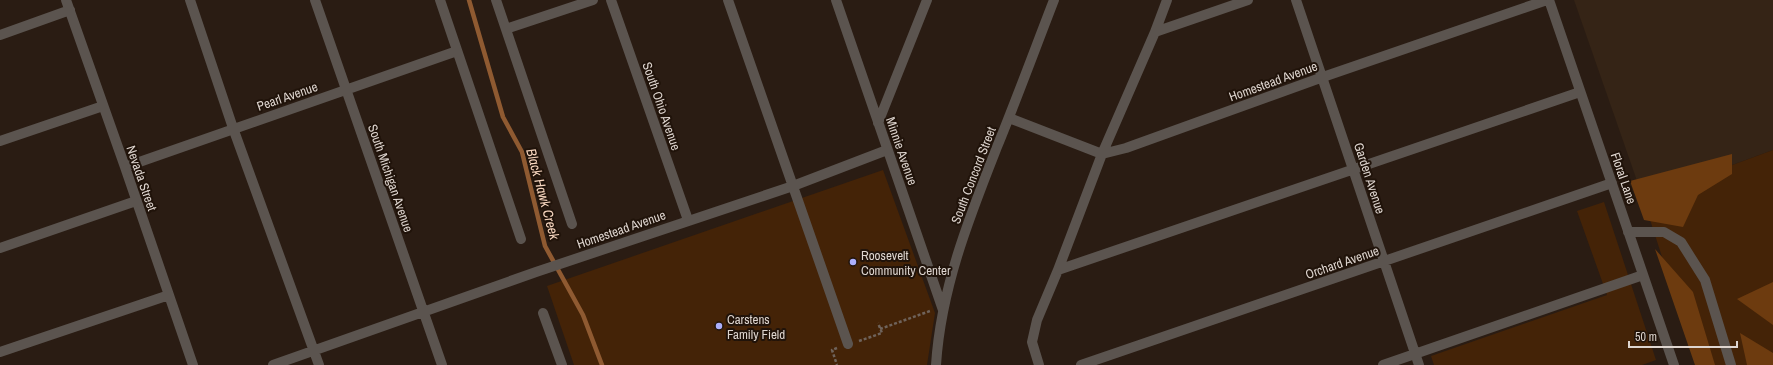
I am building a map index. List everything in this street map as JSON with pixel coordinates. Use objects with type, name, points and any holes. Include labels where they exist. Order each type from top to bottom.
[{"type":"street","name":"Nevada Street","points":[[66,0],[126,167],[136,201],[170,295],[192,365]]},
{"type":"street","points":[[190,0],[233,128],[319,365]]},
{"type":"street","name":"South Michigan Avenue","points":[[315,0],[442,365]]},
{"type":"street","points":[[440,0],[520,239]]},
{"type":"street","points":[[496,0],[572,224]]},
{"type":"street","points":[[506,29],[593,0]]},
{"type":"street","name":"South Ohio Avenue","points":[[611,0],[688,220]]},
{"type":"street","points":[[728,0],[848,344]]},
{"type":"street","name":"Minnie Avenue","points":[[836,0],[943,311]]},
{"type":"street","points":[[878,124],[927,0]]},
{"type":"street","name":"South Concord Street","points":[[936,365],[937,345],[943,311],[953,265],[960,243],[1054,0]]},
{"type":"street","points":[[1039,365],[1032,342],[1037,320],[1058,270],[1102,154],[1155,32],[1167,0]]},
{"type":"street","points":[[1155,32],[1248,0]]},
{"type":"street","name":"Garden Avenue","points":[[1296,0],[1419,365]]},
{"type":"street","name":"Homestead Avenue","points":[[1102,154],[1126,148],[1323,77],[1548,0]]},
{"type":"street","name":"Floral Lane","points":[[1548,0],[1674,365]]},
{"type":"street","points":[[0,35],[70,10]]},
{"type":"street","name":"Pearl Avenue","points":[[126,167],[233,128],[457,51]]},
{"type":"street","points":[[1058,270],[1580,92]]},
{"type":"street","points":[[0,141],[103,106]]},
{"type":"street","points":[[1009,118],[1102,154]]},
{"type":"street","name":"Homestead Avenue","points":[[273,365],[594,252],[793,186],[887,150]]},
{"type":"street","name":"Orchard Avenue","points":[[1081,365],[1612,183]]},
{"type":"street","points":[[0,248],[136,201]]},
{"type":"street","points":[[1628,232],[1664,232],[1681,242],[1705,280],[1731,365]]},
{"type":"street","points":[[1383,365],[1643,275]]},
{"type":"street","points":[[0,352],[170,295]]},
{"type":"street","points":[[543,313],[562,365]]},
{"type":"path","points":[[880,329],[930,311]]},
{"type":"shaded area","points":[[1574,0],[1773,0],[1773,150],[1643,198]]},
{"type":"shaded area","points":[[1773,150],[1773,365],[1697,365],[1643,198]]},
{"type":"shaded area","points":[[1732,154],[1732,174],[1698,195],[1683,227],[1644,220],[1630,181]]},
{"type":"shaded area","points":[[883,170],[935,313],[927,365],[574,365],[547,286]]},
{"type":"shaded area","points":[[1604,202],[1656,360],[1642,365],[1434,365],[1431,356],[1607,295],[1577,211]]},
{"type":"shaded area","points":[[1655,249],[1693,292],[1715,365],[1695,365]]},
{"type":"shaded area","points":[[1773,282],[1773,325],[1737,299]]},
{"type":"shaded area","points":[[1740,333],[1773,353],[1773,365],[1747,365]]},
{"type":"waterway","name":"Black Hawk Creek","points":[[469,0],[503,117],[522,152],[545,246],[583,315],[602,365]]},
{"type":"place","name":"Roosevelt Community Center","points":[[853,262]]},
{"type":"place","name":"Carstens Family Field","points":[[719,326]]}]
